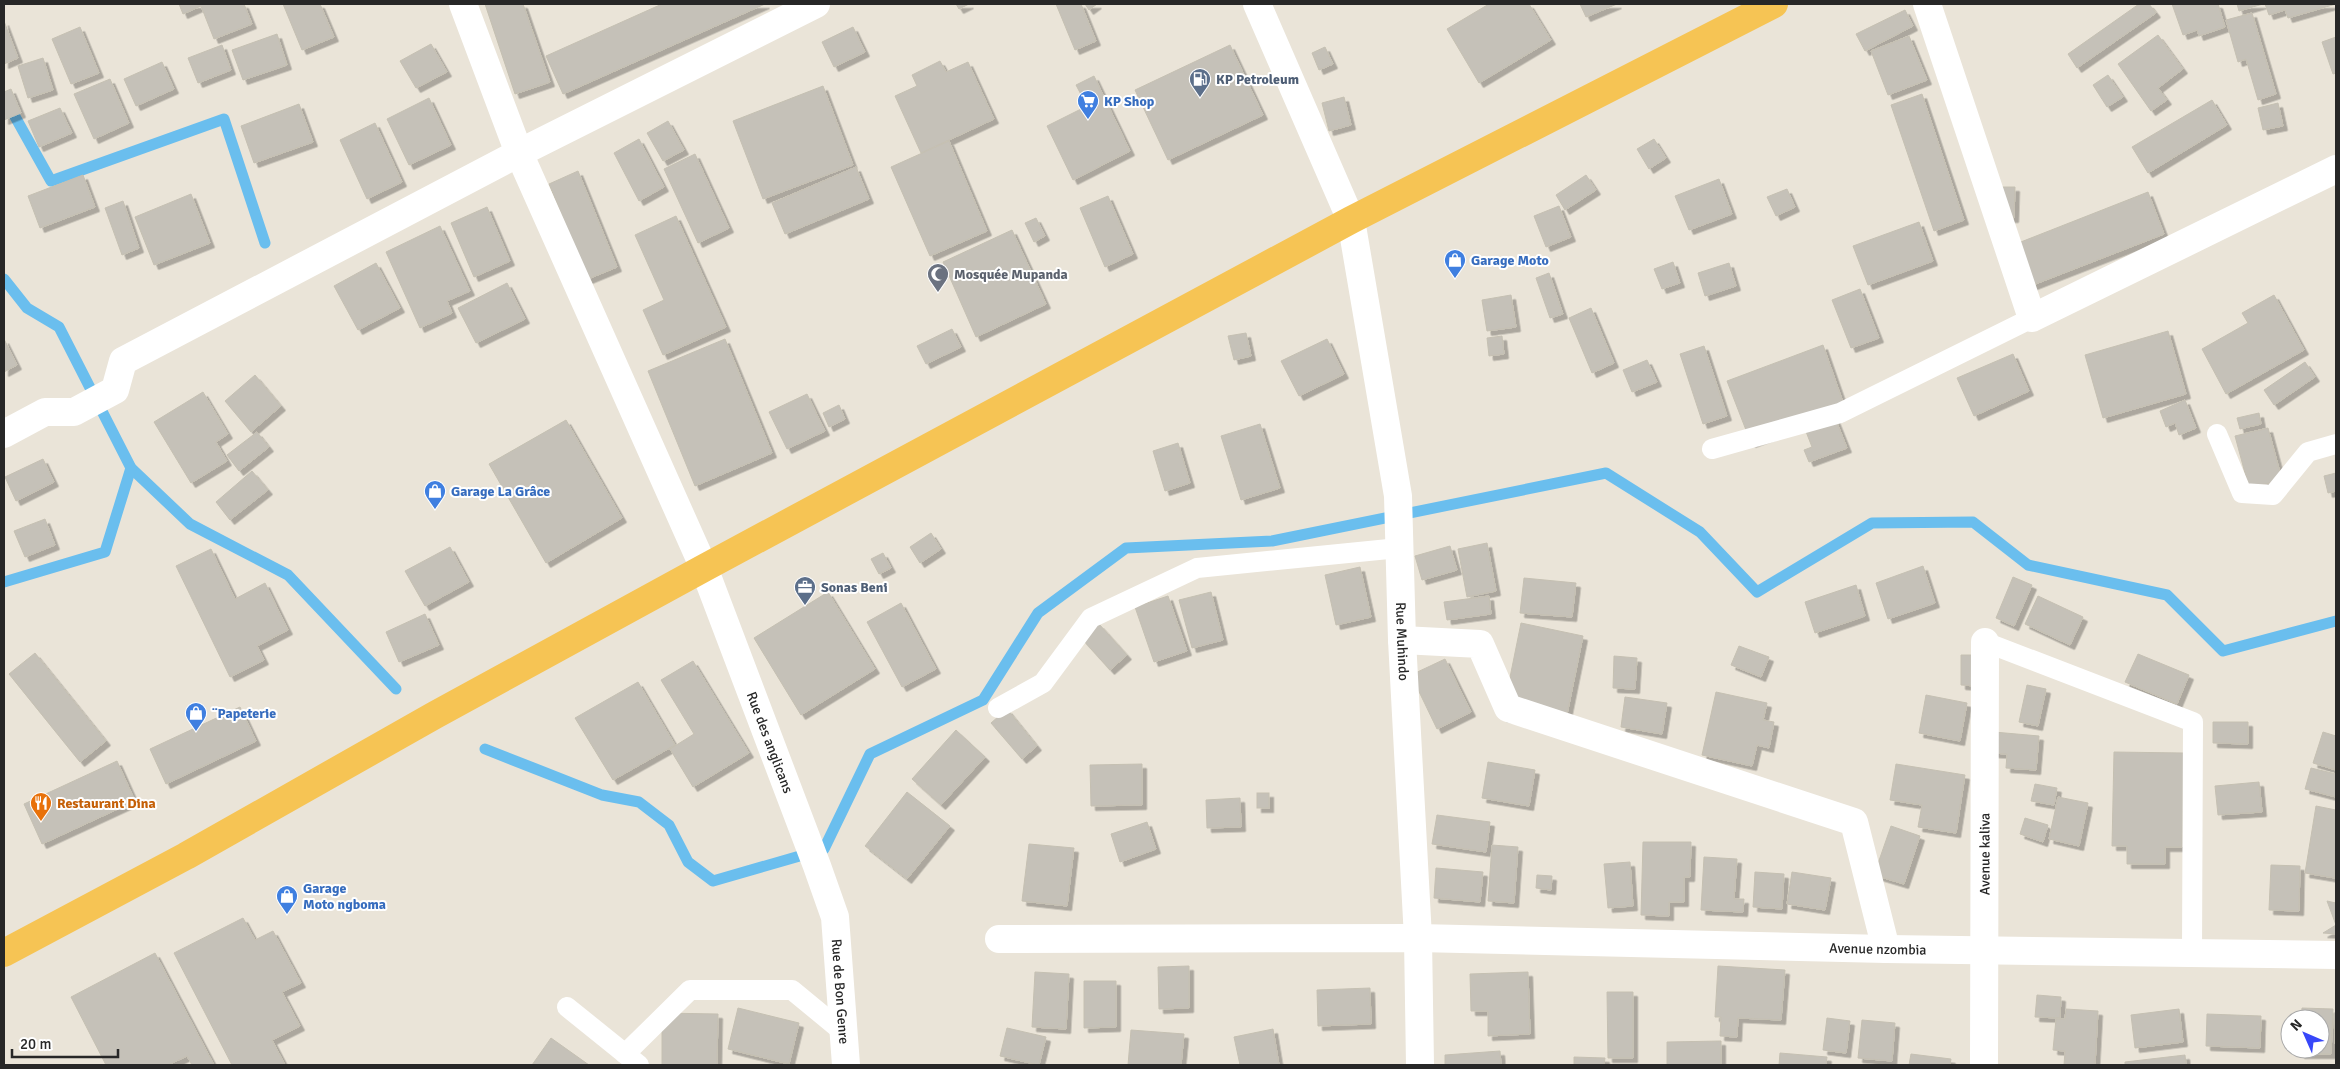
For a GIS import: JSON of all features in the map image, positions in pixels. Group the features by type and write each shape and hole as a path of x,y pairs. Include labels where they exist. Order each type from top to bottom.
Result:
{"highway":[{"path":"4,953 186,856 435,715 704,568 1351,220 1774,4"}],"street":[{"name":"Rue des anglicans","path":"463,4 519,153 704,568 835,917"},
{"path":"4,434 45,412 74,412 115,390 124,361 519,153 816,4"},
{"name":"Rue Muhindo","path":"1257,4 1351,220 1398,496 1402,640 1418,938 1420,1065"},
{"path":"1927,4 2032,318 2336,170"},
{"path":"1402,640 1480,644 1508,708 1854,822 1886,949"},
{"name":"Avenue kaliva","path":"1984,1065 1986,642"},
{"name":"Rue de Bon Genre","path":"835,917 846,1065"},
{"name":"Avenue nzombia","path":"999,939 1418,938 1984,951 2336,955"}],"lane":[{"path":"1712,449 1840,413 2032,318"},
{"path":"2217,434 2242,493 2273,496 2308,452 2336,444"},
{"path":"998,708 1043,684 1091,618 1197,568 1399,539"},
{"path":"1986,642 2193,722 2192,953"},
{"path":"567,1007 632,1060 690,990 792,990 843,1032"}],"building":[{"path":"179,4 244,4 252,24 214,39 201,6 183,14"},
{"path":"283,4 320,4 334,37 302,50"},
{"path":"485,4 523,4 550,82 515,94"},
{"path":"662,4 765,4 563,94 546,56"},
{"path":"956,4 969,4 959,9"},
{"path":"1056,4 1081,4 1096,41 1075,50"},
{"path":"1085,4 1097,4 1089,10"},
{"path":"1489,4 1529,4 1551,40 1479,83 1447,29"},
{"path":"1580,4 1617,4 1586,17"},
{"path":"2139,4 2149,4 2156,13 2077,68 2068,54"},
{"path":"2172,4 2218,4 2225,27 2199,36 2197,30 2183,35"},
{"path":"2237,4 2263,4 2239,11"},
{"path":"2265,4 2336,4 2288,18 2285,10 2269,15"},
{"path":"1905,10 1913,26 1865,51 1856,34"},
{"path":"2252,13 2276,94 2258,100 2246,59 2238,62 2226,20"},
{"path":"4,21 18,58 4,64"},
{"path":"80,27 99,73 71,84 52,39"},
{"path":"853,27 865,52 834,67 822,42"},
{"path":"277,34 287,65 243,80 232,50"},
{"path":"2158,35 2183,69 2158,88 2167,100 2151,111 2118,64"},
{"path":"1909,36 1927,80 1888,95 1871,51"},
{"path":"2336,37 2336,73 2333,74 2322,42"},
{"path":"431,44 447,72 416,88 400,61"},
{"path":"222,45 231,70 198,83 188,58"},
{"path":"1230,45 1263,115 1168,160 1135,90"},
{"path":"1325,47 1333,64 1319,70 1312,53"},
{"path":"43,58 53,90 28,98 18,66"},
{"path":"940,61 946,72 968,62 994,119 921,153 895,96 917,86 912,75"},
{"path":"162,62 174,89 136,106 124,79"},
{"path":"2108,75 2123,97 2107,107 2093,85"},
{"path":"1094,76 1130,151 1073,180 1047,126 1087,106 1076,85"},
{"path":"110,79 129,123 94,139 74,94"},
{"path":"823,86 853,165 763,199 733,121"},
{"path":"11,89 21,113 4,120 4,92"},
{"path":"1922,94 1964,220 1934,231 1891,105"},
{"path":"1344,97 1351,125 1329,131 1322,103"},
{"path":"429,98 451,145 409,165 387,119"},
{"path":"2212,100 2227,125 2148,173 2132,147"},
{"path":"2278,103 2283,126 2263,130 2258,108"},
{"path":"299,104 313,142 254,163 241,126"},
{"path":"60,108 72,133 39,147 28,121"},
{"path":"668,121 684,150 663,161 647,133"},
{"path":"375,123 402,182 367,199 340,140"},
{"path":"639,139 664,187 639,201 614,153"},
{"path":"1654,139 1666,158 1649,169 1637,149"},
{"path":"949,141 987,231 930,256 891,167"},
{"path":"695,154 729,228 698,243 664,169"},
{"path":"856,167 869,199 785,234 772,203"},
{"path":"578,171 617,267 588,279 549,184"},
{"path":"83,175 95,207 40,228 28,196"},
{"path":"1586,175 1596,190 1565,210 1556,195"},
{"path":"1719,179 1732,214 1689,230 1675,196"},
{"path":"1996,187 2015,187 2014,218 1995,218"},
{"path":"1787,189 1795,207 1776,216 1767,197"},
{"path":"2148,192 2164,234 2020,290 2003,249"},
{"path":"191,194 210,243 154,265 135,217"},
{"path":"1108,196 1133,254 1105,267 1080,208"},
{"path":"123,201 139,248 122,255 105,208"},
{"path":"1559,206 1571,237 1546,247 1534,216"},
{"path":"487,207 510,261 474,277 451,223"},
{"path":"676,216 726,327 663,355 643,310 664,300 635,235"},
{"path":"1036,218 1045,236 1034,242 1025,223"},
{"path":"1919,222 1933,261 1868,285 1853,246"},
{"path":"440,226 470,291 447,301 452,313 420,328 386,252"},
{"path":"1012,230 1046,304 976,337 943,262"},
{"path":"1673,262 1680,283 1662,289 1654,269"},
{"path":"376,263 400,308 358,330 334,286"},
{"path":"1729,263 1736,286 1705,296 1698,273"},
{"path":"1549,273 1563,314 1550,318 1536,278"},
{"path":"507,283 525,319 476,343 458,308"},
{"path":"1860,289 1879,338 1851,348 1832,300"},
{"path":"1511,295 1516,327 1487,331 1482,300"},
{"path":"2274,295 2304,350 2226,394 2202,349 2248,323 2242,313"},
{"path":"1591,308 1614,363 1592,373 1569,318"},
{"path":"952,329 961,347 926,364 917,346"},
{"path":"2168,331 2186,394 2103,418 2085,355"},
{"path":"1246,333 1251,356 1234,360 1228,336"},
{"path":"1502,336 1504,354 1489,356 1487,338"},
{"path":"4,339 17,365 4,372"},
{"path":"725,339 772,453 695,486 648,371"},
{"path":"1327,339 1344,374 1299,396 1281,361"},
{"path":"1823,345 1845,408 1751,443 1727,381"},
{"path":"1704,346 1727,416 1703,424 1680,354"},
{"path":"2013,354 2029,391 1974,416 1957,378"},
{"path":"1647,360 1657,382 1632,392 1623,370"},
{"path":"2305,362 2315,377 2274,405 2264,390"},
{"path":"255,375 281,406 251,432 225,401"},
{"path":"203,392 228,434 216,442 227,461 191,483 154,422"},
{"path":"807,394 825,431 787,449 769,412"},
{"path":"2185,400 2196,428 2179,435 2175,423 2166,427 2160,411"},
{"path":"839,405 845,419 829,427 823,413"},
{"path":"2259,413 2261,424 2240,429 2237,418"},
{"path":"1835,418 1847,448 1809,462 1804,450 1812,447 1805,429"},
{"path":"566,420 622,518 546,563 489,464"},
{"path":"1260,424 1280,488 1241,500 1221,436"},
{"path":"2268,428 2282,480 2249,488 2235,436"},
{"path":"257,432 269,447 239,471 227,455"},
{"path":"1178,443 1190,483 1165,491 1153,451"},
{"path":"43,459 54,482 16,501 5,477"},
{"path":"252,471 268,490 230,520 216,502"},
{"path":"2336,473 2336,491 2328,493 2324,476"},
{"path":"45,519 55,545 25,557 14,531"},
{"path":"931,533 941,549 920,563 910,547"},
{"path":"1487,543 1496,591 1467,597 1458,549"},
{"path":"1450,546 1457,570 1422,580 1415,556"},
{"path":"450,547 469,582 425,606 405,571"},
{"path":"211,549 235,599 265,583 288,630 257,646 264,660 230,677 176,566"},
{"path":"883,553 891,568 879,574 871,559"},
{"path":"1923,566 1935,603 1888,619 1876,583"},
{"path":"1360,567 1371,617 1336,625 1325,575"},
{"path":"2013,577 2032,585 2014,626 1996,618"},
{"path":"1524,578 1576,583 1572,617 1520,613"},
{"path":"1856,585 1865,616 1815,633 1805,602"},
{"path":"828,592 875,669 801,715 754,638"},
{"path":"1211,592 1223,640 1192,648 1179,600"},
{"path":"1168,596 1187,651 1154,662 1135,607"},
{"path":"1489,596 1491,614 1447,620 1444,602"},
{"path":"2038,596 2083,617 2070,645 2025,624"},
{"path":"901,603 936,669 902,687 867,622"},
{"path":"425,614 439,645 399,662 386,632"},
{"path":"1521,623 1583,636 1564,729 1502,717"},
{"path":"1099,624 1127,655 1110,670 1082,639"},
{"path":"1739,646 1769,657 1761,677 1731,665"},
{"path":"35,653 106,741 80,762 9,674"},
{"path":"2138,654 2189,675 2177,704 2125,682"},
{"path":"1961,655 1978,655 1977,686 1961,685"},
{"path":"1614,656 1637,658 1635,689 1613,688"},
{"path":"1445,659 1471,712 1437,729 1411,675"},
{"path":"693,661 749,753 693,787 670,749 694,734 661,680"},
{"path":"638,682 675,745 613,780 575,718"},
{"path":"2027,685 2046,689 2038,726 2019,722"},
{"path":"1716,692 1767,703 1763,720 1774,722 1769,748 1757,745 1752,766 1702,755"},
{"path":"1926,695 1967,703 1960,741 1919,733"},
{"path":"1625,697 1667,703 1662,734 1621,727"},
{"path":"240,707 256,741 166,784 150,749"},
{"path":"1007,709 1037,746 1022,759 991,723"},
{"path":"2213,722 2248,722 2248,744 2213,743"},
{"path":"956,730 985,757 941,805 912,779"},
{"path":"1994,732 2039,736 2036,770 2006,768 2007,754 1992,753"},
{"path":"2323,732 2336,736 2336,770 2313,763"},
{"path":"2114,752 2184,753 2182,847 2165,847 2165,864 2127,864 2127,846 2112,846"},
{"path":"117,761 135,801 42,844 24,804"},
{"path":"1488,762 1535,770 1529,806 1482,798"},
{"path":"1142,764 1142,805 1091,806 1090,765"},
{"path":"1896,764 1965,775 1956,833 1918,827 1922,805 1890,800"},
{"path":"2311,768 2336,774 2336,797 2305,789"},
{"path":"2259,782 2262,812 2218,815 2215,786"},
{"path":"2035,784 2057,788 2054,805 2031,801"},
{"path":"907,792 950,826 907,879 865,846"},
{"path":"1257,793 1269,793 1269,808 1257,808"},
{"path":"2058,797 2088,803 2079,846 2049,839"},
{"path":"1240,798 1241,827 1207,828 1206,800"},
{"path":"2316,806 2336,810 2335,878 2305,873"},
{"path":"1437,815 1490,822 1486,852 1432,844"},
{"path":"2025,818 2048,825 2043,842 2020,834"},
{"path":"1147,822 1156,849 1120,862 1111,834"},
{"path":"1891,826 1920,836 1904,884 1874,875"},
{"path":"1643,842 1691,842 1690,877 1684,877 1684,902 1669,902 1669,916 1641,915"},
{"path":"1029,844 1074,848 1067,906 1022,901"},
{"path":"1492,845 1518,847 1514,903 1488,901"},
{"path":"1704,857 1737,859 1734,899 1744,899 1743,912 1701,910"},
{"path":"1630,862 1633,906 1608,908 1604,864"},
{"path":"2271,865 2300,866 2299,911 2269,910"},
{"path":"1436,868 1483,872 1480,902 1434,898"},
{"path":"1755,872 1784,874 1782,909 1753,907"},
{"path":"1792,872 1831,878 1825,910 1787,904"},
{"path":"1537,875 1552,876 1551,890 1536,888"},
{"path":"2327,901 2336,903 2336,925"},
{"path":"243,918 255,940 273,931 301,983 282,992 300,1026 272,1040 285,1065 232,1065 174,953"},
{"path":"2336,925 2336,934 2323,933"},
{"path":"155,953 214,1065 192,1065 187,1056 168,1065 106,1065 71,997"},
{"path":"1189,966 1189,1008 1159,1009 1158,967"},
{"path":"1718,966 1785,970 1781,1020 1738,1018 1737,1037 1720,1036 1721,1017 1715,1017"},
{"path":"1035,972 1069,974 1066,1029 1032,1027"},
{"path":"1528,972 1530,1034 1488,1036 1488,1011 1471,1011 1470,974"},
{"path":"1084,981 1116,981 1116,1027 1084,1028"},
{"path":"1370,988 1371,1024 1318,1026 1317,990"},
{"path":"1607,992 1633,992 1633,1058 1608,1058"},
{"path":"2037,995 2061,997 2060,1018 2035,1017"},
{"path":"738,1008 799,1023 789,1064 728,1049"},
{"path":"2302,1008 2333,1009 2331,1054 2330,1009"},
{"path":"2066,1009 2098,1011 2095,1065 2064,1065 2065,1051 2053,1050 2056,1019 2065,1019"},
{"path":"2179,1009 2183,1042 2135,1048 2131,1015"},
{"path":"662,1013 718,1014 717,1065 662,1065"},
{"path":"2336,1013 2336,1044 2335,1044 2334,1014"},
{"path":"2207,1014 2261,1016 2260,1048 2206,1046"},
{"path":"1827,1018 1850,1021 1846,1053 1823,1050"},
{"path":"1862,1020 1895,1023 1892,1061 1858,1058"},
{"path":"1007,1028 1046,1037 1039,1065 1000,1056"},
{"path":"1273,1029 1279,1065 1240,1065 1234,1037"},
{"path":"1131,1030 1184,1034 1181,1065 1128,1065"},
{"path":"551,1038 589,1065 532,1065"},
{"path":"1721,1041 1721,1065 1667,1065 1667,1042"},
{"path":"1500,1051 1501,1065 1445,1065 1445,1055"},
{"path":"1780,1053 1827,1057 1826,1065 1779,1065"},
{"path":"1911,1054 1951,1059 1950,1065 1909,1065"},
{"path":"2185,1055 2186,1065 2125,1065 2125,1062"},
{"path":"1574,1057 1605,1058 1604,1065 1574,1065"}],"waterway":[{"path":"4,97 51,181 224,119 265,243"},
{"path":"4,279 27,308 59,327 131,468 190,524 288,575 396,689"},
{"path":"4,582 105,552 131,468"},
{"path":"485,749 602,795 639,802 669,825 688,862 713,881 824,849 870,754 983,700 1038,613 1126,548 1272,541 1606,473 1700,532 1757,592 1872,523 1973,522 2028,565 2167,595 2223,651 2336,621"}],"place":[{"name":"KP Petroleum","path":"1200,98"},
{"name":"KP Shop","path":"1088,120"},
{"name":"Garage Moto","path":"1455,279"},
{"name":"Mosquée Mupanda","path":"938,293"},
{"name":"Garage La Grâce","path":"435,510"},
{"name":"Sonas Beni","path":"805,606"},
{"name":"¨Papeterie","path":"196,732"},
{"name":"Restaurant Dina","path":"41,822"},
{"name":"Garage Moto ngboma","path":"287,915"}]}
